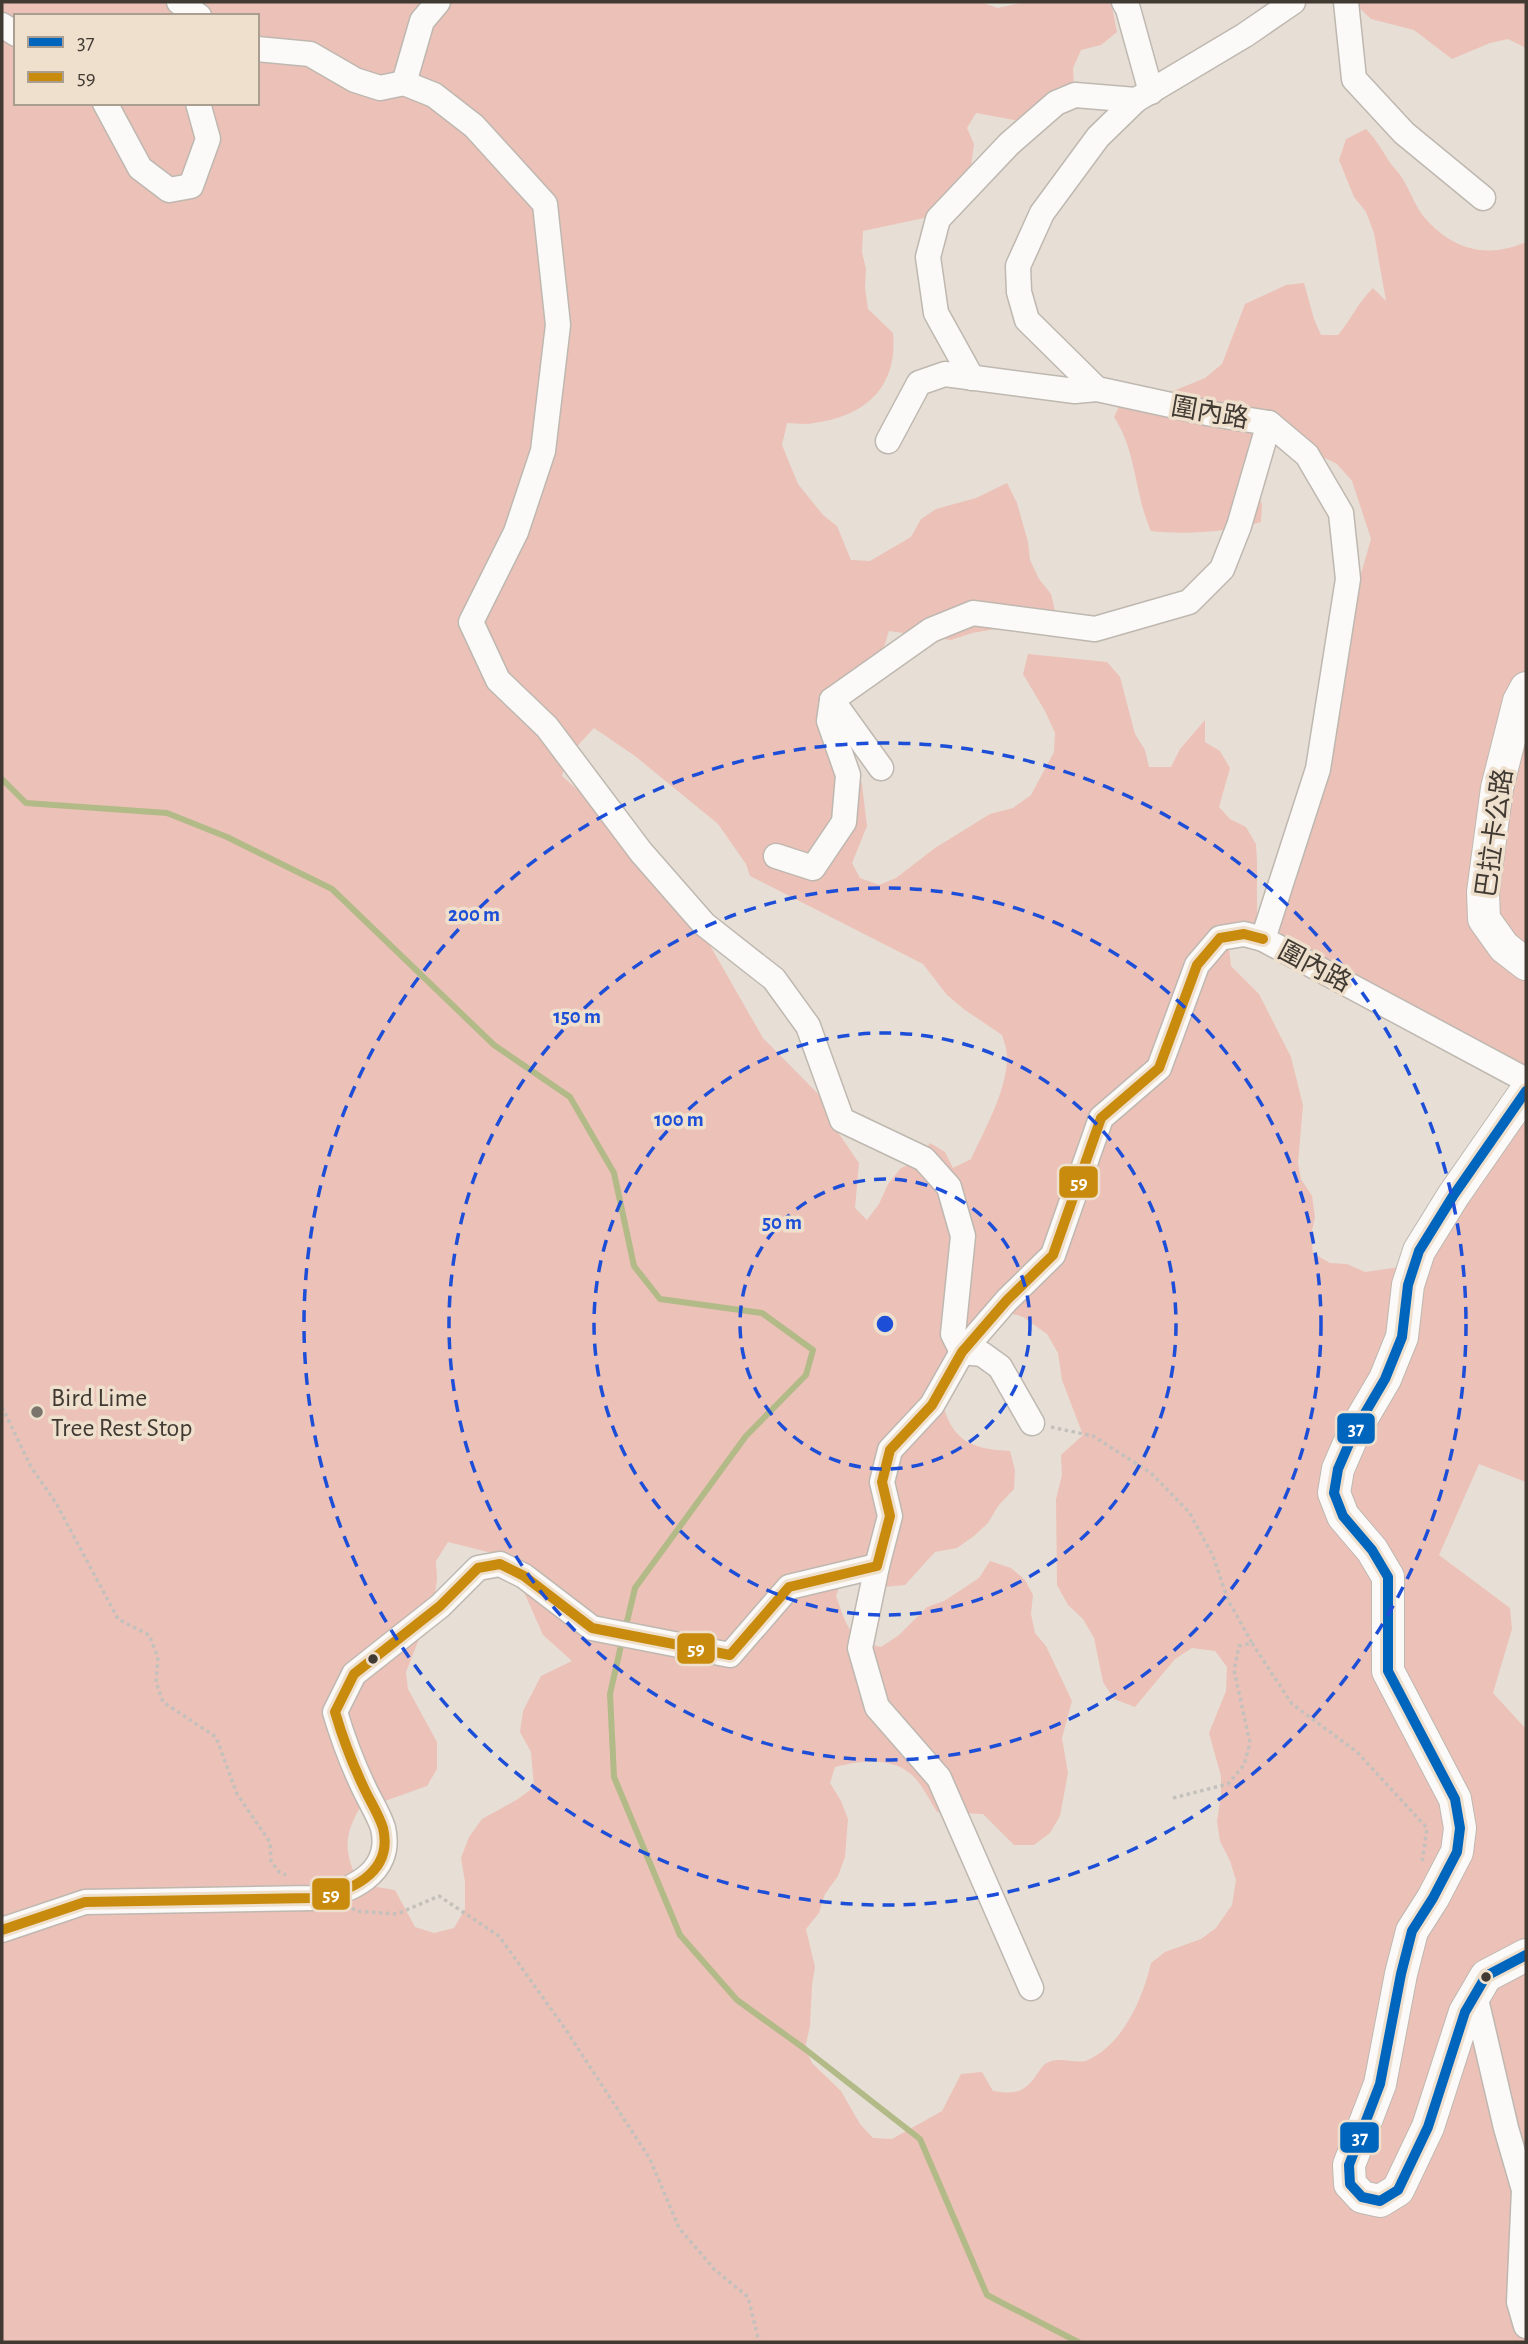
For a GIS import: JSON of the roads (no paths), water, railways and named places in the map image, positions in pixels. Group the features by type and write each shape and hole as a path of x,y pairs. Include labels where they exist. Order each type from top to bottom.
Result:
{"main road":[{"name":"巴拉卡公路","path":"1526,688 1519,701 1497,788 1483,892 1484,919 1504,947 1526,964"},
{"path":"1526,1091 1453,1196 1419,1251 1408,1286 1402,1337 1385,1379 1355,1430 1338,1469 1335,1493 1343,1516 1372,1550 1388,1577 1388,1671 1455,1799 1460,1828 1457,1852 1412,1931 1380,2084 1349,2165 1350,2184 1362,2197 1380,2201 1398,2190 1428,2127 1465,2012 1486,1976 1526,1955"}],"street":[{"path":"178,2 197,14"},
{"path":"404,83 422,21 438,2"},
{"path":"1124,2 1128,9 1143,96"},
{"path":"1097,389 1027,320 1018,292 1018,266 1042,214 1098,137 1143,96 1245,35 1293,2"},
{"path":"1346,2 1354,79 1404,133 1483,198"},
{"path":"259,49 310,54 355,80 380,88 404,83 434,95 474,126 545,204 558,325 543,451 516,532 471,622 498,680 547,727 641,852 705,924 774,979 808,1026 842,1120 924,1160 949,1187 963,1236 953,1334 961,1352"},
{"path":"972,378 936,313 929,257 938,219 1009,144 1056,103 1075,95 1143,96"},
{"path":"106,105 140,168 170,190 191,186 208,139 199,105"},
{"name":"圍內路","path":"888,441 919,383 945,374 1075,391 1097,389 1212,414 1269,423 1307,455 1341,513 1348,579 1318,769 1263,939 1526,1080"},
{"path":"776,856 813,868 844,822 848,775 829,721 832,700 931,630 973,613 1095,629 1189,601 1223,569 1239,526 1269,423"},
{"path":"832,700 881,768"},
{"path":"1031,1988 939,1779 877,1707 860,1648 890,1516 882,1482 890,1450 932,1405 961,1352 1007,1300 1053,1255 1101,1118 1159,1068 1197,965 1220,938 1244,934 1263,939"},
{"path":"961,1352 982,1354 1000,1367 1032,1423"},
{"path":"2,1930 85,1902 312,1898 332,1895 372,1875 383,1850 383,1828 345,1746 335,1712 354,1674 440,1605 478,1568 500,1564 524,1576 592,1628 730,1655 789,1587 877,1566"},
{"path":"1475,1995 1506,2128 1524,2190 1519,2302 1526,2326"}],"waterway":[{"path":"2,779 26,803 167,813 227,837 332,889 494,1045 570,1097 614,1173 634,1266 660,1299 762,1313 813,1350 806,1375 746,1436 635,1588 625,1630"},
{"path":"622,1641 610,1694 614,1777 680,1935 737,2000 805,2049 920,2139 987,2295 1078,2342"}],"place":[{"name":"Bird Lime Tree Rest Stop","path":"37,1412"}]}
